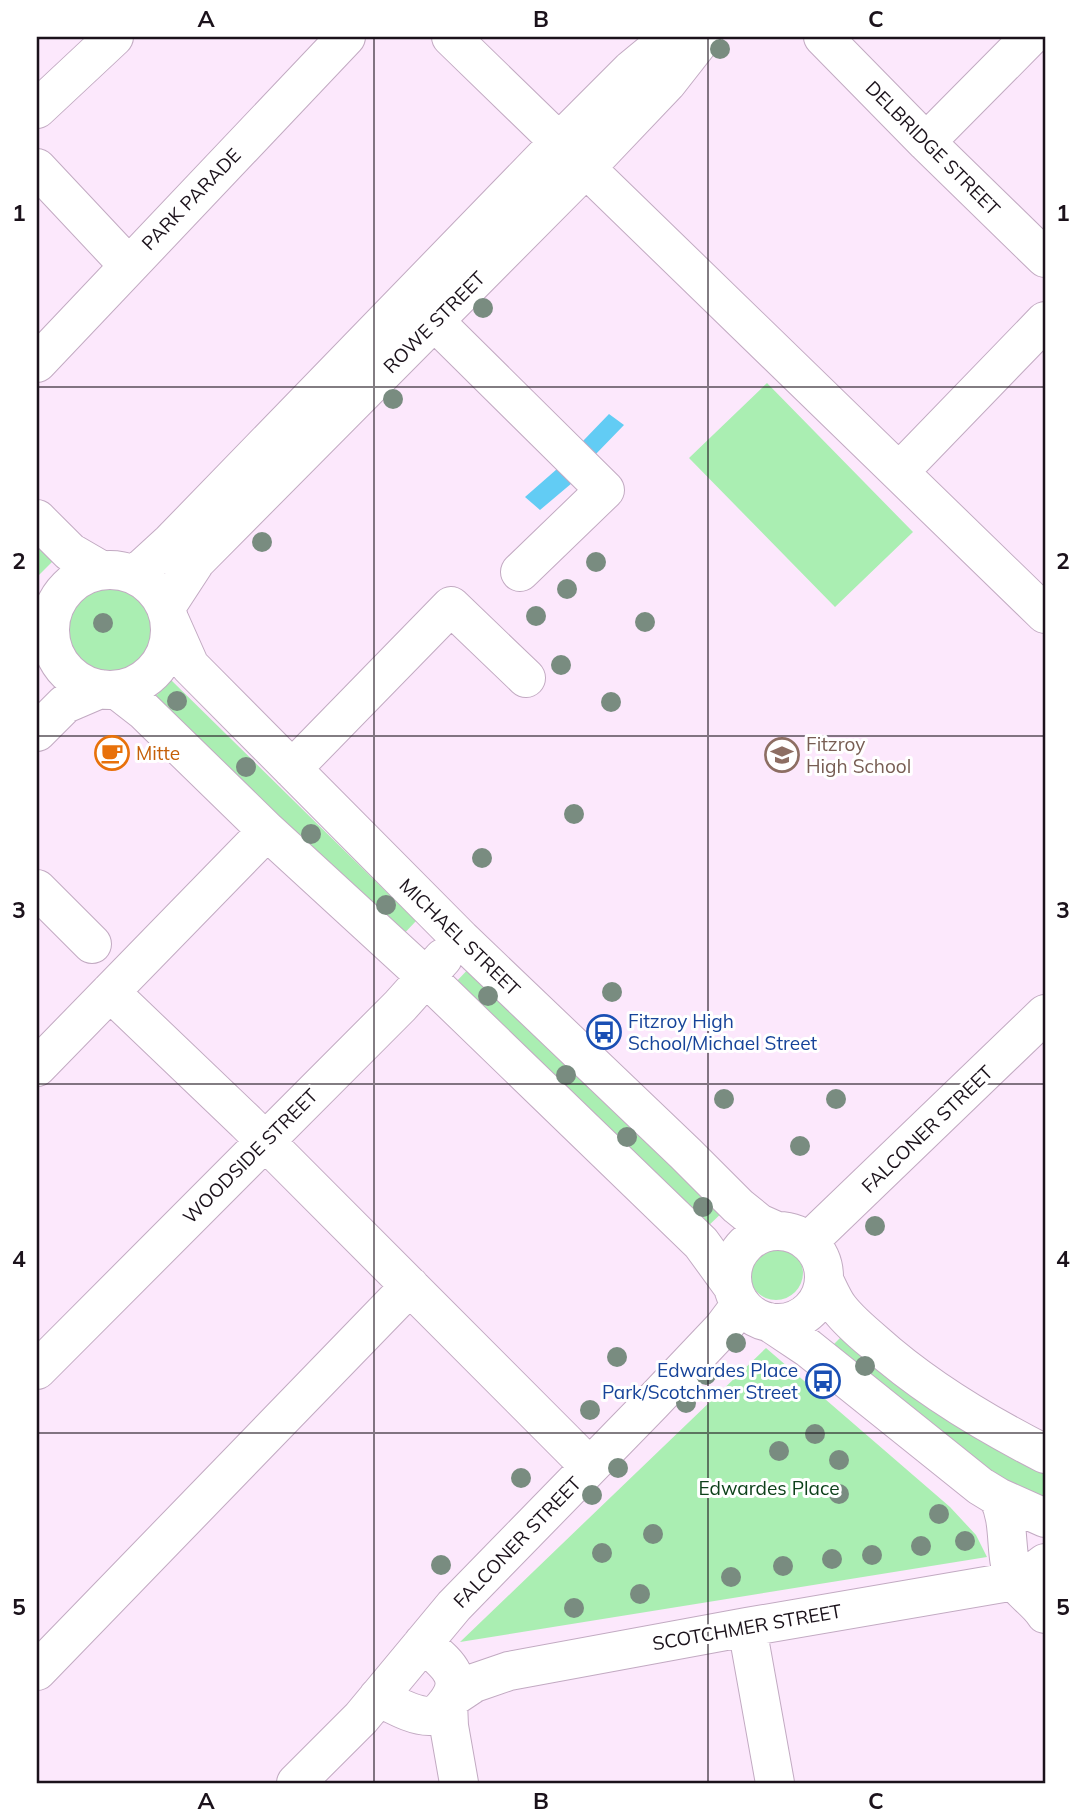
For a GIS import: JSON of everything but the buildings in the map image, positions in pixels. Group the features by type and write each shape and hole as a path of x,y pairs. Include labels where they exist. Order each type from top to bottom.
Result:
{"street":[{"path":"37,109 114,37"},
{"name":"PARK PARADE","path":"37,363 346,37"},
{"path":"451,37 1045,614"},
{"name":"ROWE STREET","path":"168,614 196,561 422,309 560,141 631,70 671,37"},
{"name":"ROWE STREET","path":"118,572 171,542 422,309 586,168 667,83 703,37"},
{"name":"DELBRIDGE STREET","path":"822,37 1045,258"},
{"path":"926,142 1030,37"},
{"path":"37,168 128,265"},
{"path":"422,309 605,490 520,572"},
{"path":"899,472 1045,321"},
{"path":"37,519 70,552 148,583 168,614 170,640 163,658 152,674 135,684 65,704 37,732"},
{"path":"118,572 85,575 70,584 59,597 44,603 49,632 45,666 84,685 108,690 144,712 267,831 426,977 701,1243 748,1304 808,1348 946,1460 998,1497 1045,1518"},
{"path":"292,769 451,606 526,678"},
{"name":"MICHAEL STREET","path":"168,614 190,666 461,939 738,1206 759,1223 792,1237"},
{"path":"37,1067 267,831"},
{"path":"37,889 92,944"},
{"name":"WOODSIDE STREET","path":"37,1370 400,1006 461,939"},
{"path":"110,992 264,1141 589,1466"},
{"name":"FALCONER STREET","path":"792,1237 1045,1014"},
{"path":"824,1280 819,1297 809,1310 794,1320 748,1304 733,1269 739,1253 751,1240 768,1232 792,1237 820,1259 831,1297 845,1315 895,1361 935,1391 1045,1454"},
{"path":"37,1671 410,1286"},
{"name":"FALCONER STREET","path":"296,1783 378,1697 454,1606 748,1304"},
{"path":"998,1497 1007,1521 1013,1577 1045,1614"},
{"name":"SCOTCHMER STREET","path":"378,1697 403,1709 428,1716 440,1712 449,1700 474,1683 502,1672 1013,1577"},
{"path":"747,1627 775,1783"},
{"path":"422,1643 448,1666 453,1674 455,1687 449,1700 449,1726 459,1783"}],"green space":[{"path":"767,383 913,532 835,607 689,458"},
{"path":"37,538 57,557 37,577"},
{"path":"110,586 134,593 146,605 153,629 146,653 134,665 110,672 86,665 74,653 67,629 74,605 86,593"},
{"path":"171,680 416,921 399,939 154,698"},
{"path":"473,964 728,1207 705,1229 455,983"},
{"path":"776,1246 795,1254 803,1273 795,1292 776,1300 757,1292 749,1273 757,1254"},
{"path":"848,1330 1035,1464 1045,1475 1045,1506 1020,1495 828,1350"},
{"name":"Edwardes Place","path":"766,1348 950,1507 976,1535 987,1557 460,1642"}],"water":[{"path":"609,414 624,425 594,456 583,441"},
{"path":"557,469 572,483 540,510 525,497"}],"place":[{"name":"Mitte","path":"112,753"},
{"name":"Fitzroy High School","path":"782,755"},
{"name":"Fitzroy High School/Michael Street","path":"604,1032"},
{"name":"Edwardes Place Park/Scotchmer Street","path":"823,1381"}]}
